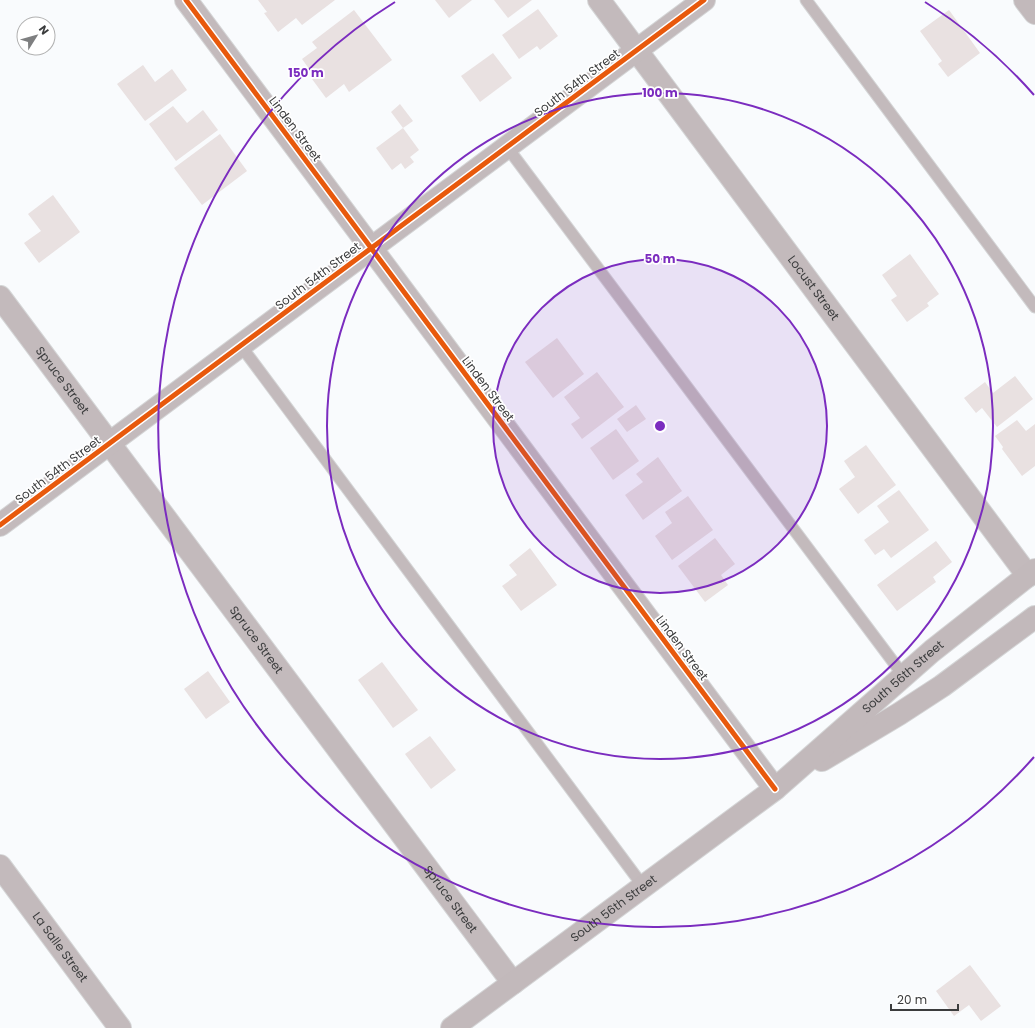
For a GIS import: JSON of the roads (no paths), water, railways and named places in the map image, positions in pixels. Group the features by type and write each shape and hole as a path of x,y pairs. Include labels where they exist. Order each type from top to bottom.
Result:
{"main road":[{"path":"1025,0 1035,13"},
{"name":"South 56th Street","path":"452,1028 774,789 903,675 1032,573"},
{"name":"South 56th Street","path":"774,789 899,714 942,686 1035,617"}],"street":[{"name":"Linden Street","path":"186,0 774,789"},
{"name":"Locust Street","path":"599,0 1032,573"},
{"name":"South 54th Street","path":"0,525 704,0"},
{"name":"Spruce Street","path":"0,297 513,983"},
{"name":"La Salle Street","path":"0,866 120,1028"}],"lane":[{"path":"806,0 1035,307"},
{"path":"507,147 903,675"},
{"path":"241,346 643,886"}]}
